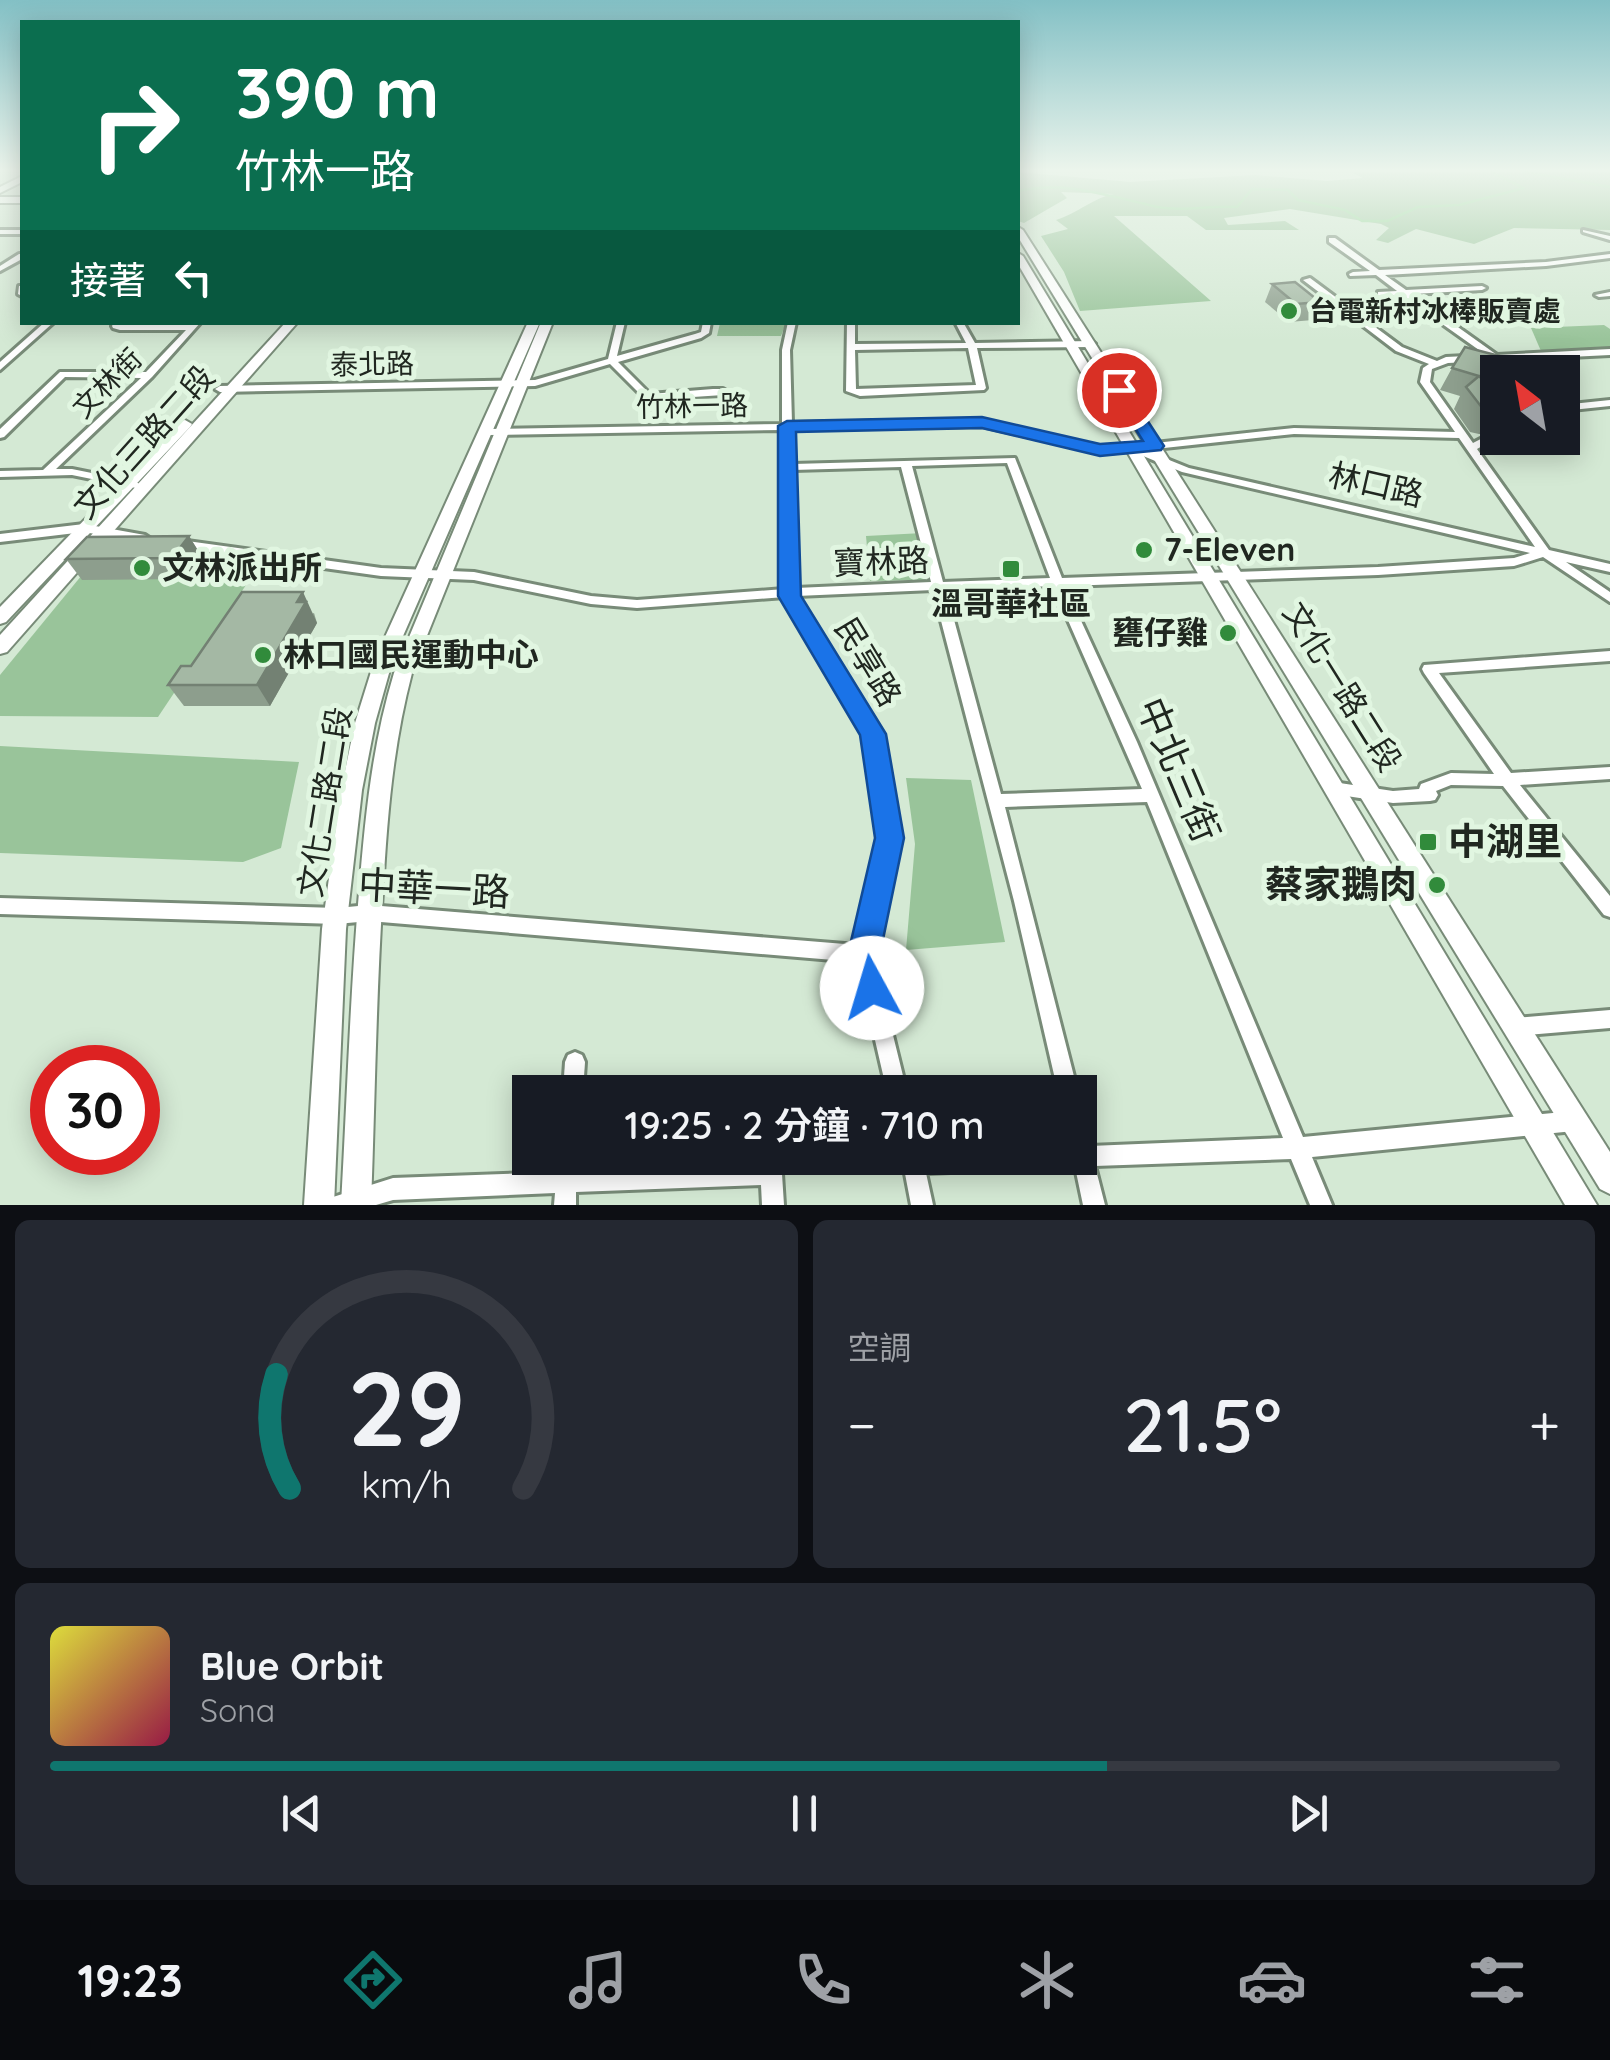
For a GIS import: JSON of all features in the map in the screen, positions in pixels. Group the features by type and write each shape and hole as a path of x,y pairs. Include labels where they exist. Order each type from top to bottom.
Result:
{"street":[{"path":"1585,231 1610,238"},
{"name":"文化一路二段","path":"1020,233 1090,344 1150,451 1206,577 1582,1205"},
{"path":"1332,240 1493,355"},
{"path":"1352,274 1610,256"},
{"name":"文化一路二段","path":"1020,264 1072,345 1235,576 1610,1179"},
{"path":"1307,280 1399,349 1434,363 1480,358"},
{"path":"1381,294 1482,288"},
{"path":"1599,295 1610,294"},
{"path":"1356,316 1516,310"},
{"path":"0,368 47,325"},
{"path":"117,325 194,325"},
{"name":"文林街","path":"46,473 150,374 194,325"},
{"name":"文化三路二段","path":"0,618 84,528 137,484 279,325"},
{"name":"文化三路二段","path":"226,388 290,325"},
{"name":"文化二路二段","path":"516,384 533,325"},
{"name":"文化二路二段","path":"320,1205 338,916 356,754 368,705 384,658 432,576 546,325"},
{"path":"620,325 612,361 648,397 682,397 701,390 723,392"},
{"name":"泰北路","path":"226,388 516,384 698,336 704,333 706,325"},
{"path":"790,596 786,350 791,325"},
{"path":"851,325 852,391 980,388 972,346 961,325"},
{"path":"850,346 1090,344"},
{"path":"1523,355 1610,352"},
{"path":"1434,363 1428,368 1425,382 1545,553 1610,598"},
{"path":"0,435 63,374 150,374"},
{"path":"1580,406 1610,403"},
{"name":"竹林一路","path":"497,432 982,423 1100,450 1150,451 1294,432 1462,434"},
{"path":"1472,448 1480,443"},
{"name":"林口路","path":"1150,451 1186,470 1610,568"},
{"name":"中北三街","path":"788,468 1011,460 1058,583 1152,795 1321,1205"},
{"path":"906,464 1064,1075"},
{"path":"0,474 72,472 137,484"},
{"name":"文化三路二段","path":"0,647 104,532 137,484"},
{"path":"0,538 84,528 156,540"},
{"name":"寶林路","path":"173,543 432,576 474,576 590,600 637,604 790,596 828,590 1514,562 1545,553"},
{"name":"文化二路二段","path":"351,1203 380,772 389,718 432,576"},
{"name":"民享路","path":"790,596 873,734 889,838 864,954 893,1075"},
{"path":"1610,656 1429,669 1506,780 1610,909"},
{"path":"1332,788 1370,794 1430,795 1426,788 1451,779 1506,780 1610,773"},
{"path":"996,802 1152,795"},
{"name":"中華一路","path":"0,906 338,916 369,913 864,954"},
{"path":"1515,1027 1610,1019"},
{"path":"574,1075 575,1062"},
{"path":"1097,1151 1298,1148 1574,1121"},
{"path":"351,1203 393,1189 771,1174 774,1205"},
{"path":"565,1205 567,1175"},
{"path":"916,1175 922,1205"},
{"path":"1087,1175 1094,1205"}],"green space":[{"path":"1128,228 1211,301 1080,311 1064,272 1041,236 1068,229"},
{"path":"1204,228 1299,230 1206,230"},
{"path":"1389,228 1513,228 1474,244 1416,229 1388,243 1376,240"},
{"path":"1525,228 1610,228 1610,230"},
{"path":"719,325 785,325 781,336 717,336"},
{"path":"1604,325 1610,329 1610,347 1541,351 1531,328"},
{"path":"923,533 933,575 925,580 870,581 866,536"},
{"path":"109,542 260,564 158,717 0,716 0,675"},
{"path":"0,746 299,762 281,848 243,862 0,853"},
{"path":"906,778 971,780 1005,942 906,950 915,844"}],"building":[{"path":"1295,282 1320,302 1296,304 1272,284"},
{"path":"1465,347 1496,355 1480,355 1480,376 1452,368"},
{"path":"1480,377 1480,405 1466,387"},
{"path":"189,536 172,558 66,559 87,537"},
{"path":"242,592 303,592 297,602 306,602 257,685 168,685 181,666 191,666"}],"place":[{"name":"台電新村冰棒販賣處","path":"1289,311"},
{"name":"7-Eleven","path":"1144,550"},
{"name":"文林派出所","path":"142,568"},
{"name":"溫哥華社區","path":"1011,569"},
{"name":"甕仔雞","path":"1228,633"},
{"name":"林口國民運動中心","path":"263,655"},
{"name":"中湖里","path":"1428,842"},
{"name":"蔡家鵝肉","path":"1437,885"}],"route":[{"path":"872,988 864,954 889,838 873,734 790,596 787,426 982,423 1100,450 1155,446 1119,390"}]}
